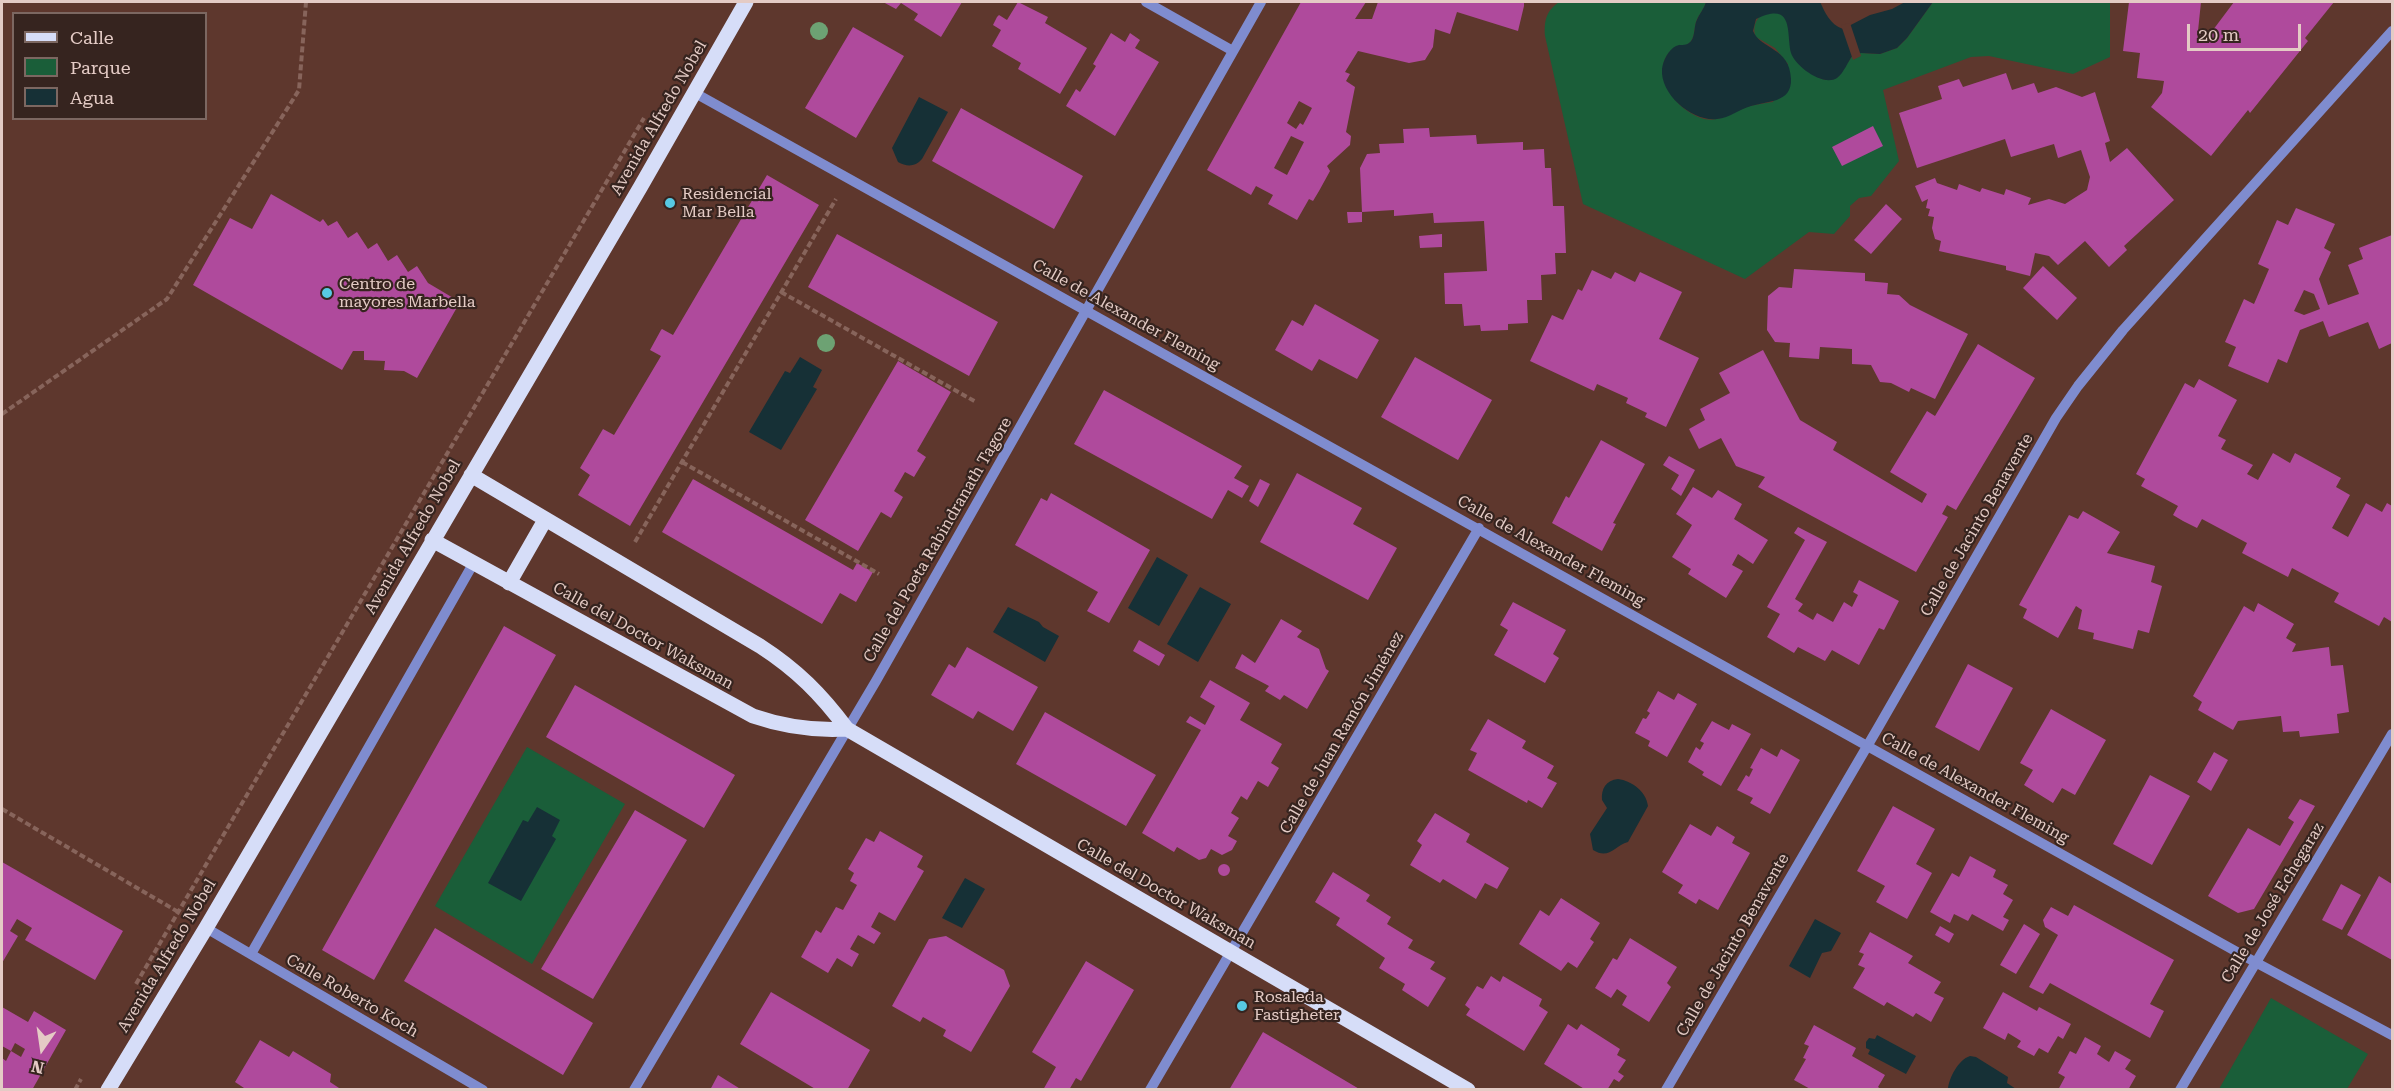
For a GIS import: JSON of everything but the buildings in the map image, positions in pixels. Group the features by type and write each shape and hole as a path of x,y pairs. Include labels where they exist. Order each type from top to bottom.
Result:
{"main road":[{"name":"Avenida Alfredo Nobel","path":"108,1089 207,928 746,2"},
{"name":"Calle del Doctor Waksman","path":"471,475 785,662 821,695 847,729 1468,1089"},
{"path":"509,583 545,520"},
{"name":"Calle del Doctor Waksman","path":"432,540 753,716 779,725 800,728 847,729"}],"street":[{"path":"1146,2 1233,51"},
{"name":"Calle del Poeta Rabindranath Tagore","path":"634,1089 847,729 1261,2"},
{"name":"Calle de Jacinto Benavente","path":"1666,1089 2056,418 2078,386 2123,330 2392,31"},
{"name":"Calle de Alexander Fleming","path":"695,93 2254,962 2392,1035"},
{"name":"Calle de Juan Ramón Jiménez","path":"1150,1089 1479,528"},
{"path":"251,954 473,564"},
{"name":"Calle de José Echegaraz","path":"2180,1089 2392,734"},
{"name":"Calle Roberto Koch","path":"207,928 483,1089"}],"path":[{"path":"2,414 167,299 299,90 306,2"},
{"path":"132,991 644,118"},
{"path":"633,545 836,199"},
{"path":"781,292 976,402"},
{"path":"682,462 879,574"},
{"path":"2,809 207,928"},
{"path":"75,1089 86,1070"}],"green space":[{"path":"1559,2 1706,2 1697,19 1692,40 1671,51 1664,61 1663,69 1668,88 1676,100 1696,116 1712,120 1750,106 1773,102 1788,64 1775,48 1756,37 1755,24 1758,18 1768,11 1780,12 1785,16 1790,25 1792,48 1815,75 1825,80 1838,77 1853,55 1880,54 1897,48 1933,2 2110,2 2110,57 2073,74 1989,56 1971,57 1883,90 1899,161 1871,196 1859,198 1850,206 1850,216 1834,234 1809,232 1745,279 1583,204 1545,36 1547,17 1551,9"},
{"path":"527,747 625,804 532,964 435,906"},
{"path":"2271,998 2368,1054 2347,1089 2219,1089"}],"water":[{"path":"1706,2 1820,2 1831,21 1843,29 1870,15 1892,9 1905,2 1933,2 1897,48 1880,54 1853,55 1839,76 1831,80 1824,80 1810,74 1798,64 1791,53 1788,29 1783,16 1768,14 1756,19 1753,31 1757,37 1786,61 1791,79 1790,87 1783,97 1777,100 1747,107 1726,117 1708,119 1689,111 1672,97 1666,88 1662,69 1666,56 1671,50 1691,41 1696,22"},
{"path":"919,97 948,112 922,159 914,165 905,165 898,162 892,148"},
{"path":"800,357 822,370 813,387 817,389 781,450 749,432 785,371 790,373"},
{"path":"1157,557 1188,575 1159,626 1128,608"},
{"path":"1200,587 1231,604 1198,662 1167,644"},
{"path":"1008,607 1039,622 1043,627 1059,636 1045,662 993,632"},
{"path":"1618,779 1638,788 1648,806 1628,842 1603,854 1593,850 1590,834 1607,808 1602,800 1603,789 1610,781"},
{"path":"537,807 560,820 552,836 556,839 521,901 488,883 523,820 528,822"},
{"path":"965,878 985,889 962,928 942,918"},
{"path":"1815,919 1841,933 1831,951 1822,953 1810,978 1789,966"},
{"path":"1877,1035 1916,1056 1906,1074 1868,1054 1870,1050 1866,1048 1866,1042 1869,1038 1875,1039"},
{"path":"1970,1056 1976,1057 2008,1077 2007,1083 2016,1089 1948,1089 1955,1070 1962,1061"}],"pier":[{"path":"1850,23 1861,56 1853,60 1841,25"}],"place":[{"name":"Residencial Mar Bella","path":"670,203"},
{"name":"Centro de mayores Marbella","path":"327,293"},
{"name":"Rosaleda Fastigheter","path":"1242,1006"}]}
